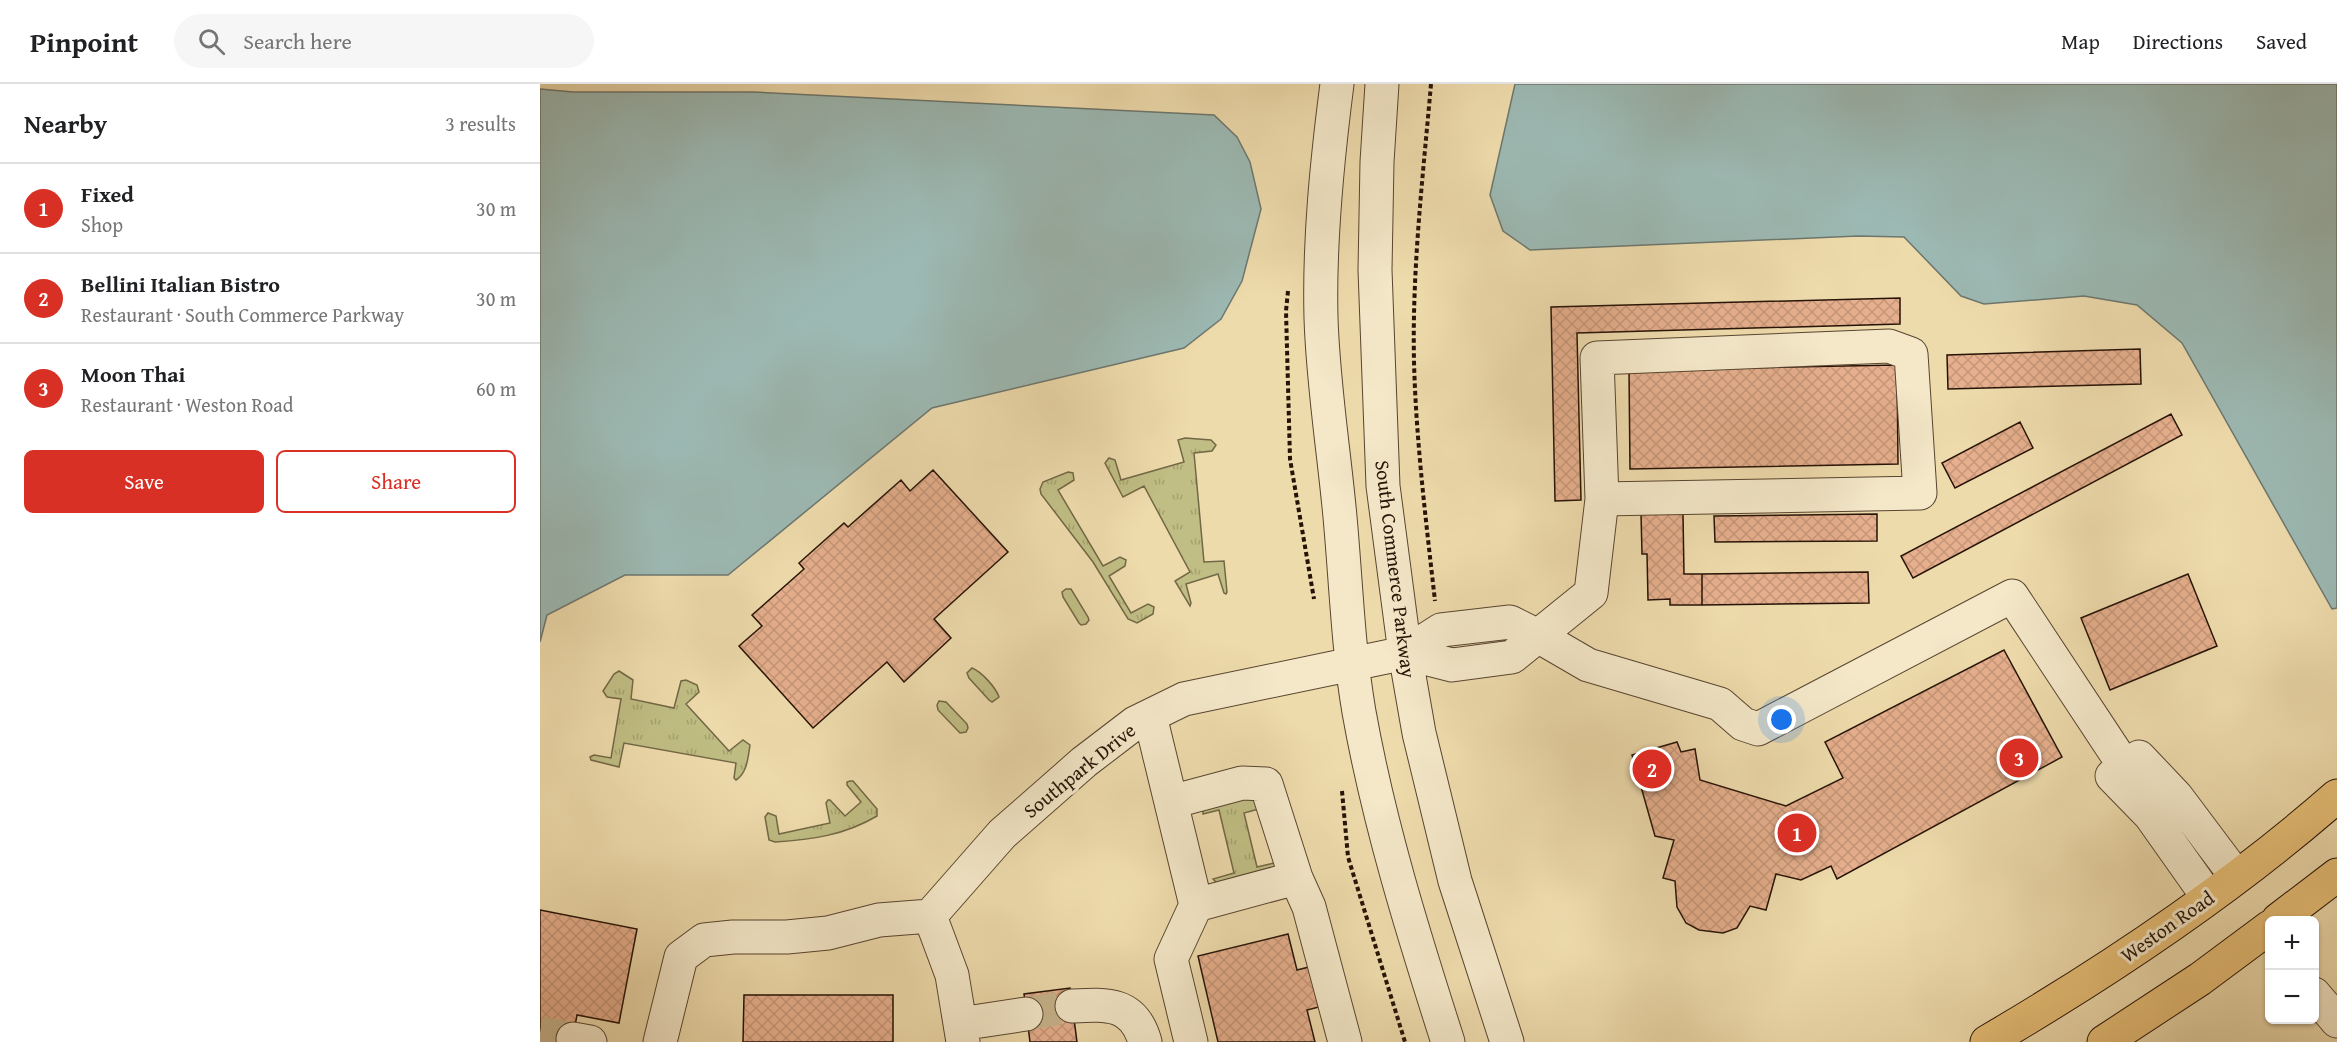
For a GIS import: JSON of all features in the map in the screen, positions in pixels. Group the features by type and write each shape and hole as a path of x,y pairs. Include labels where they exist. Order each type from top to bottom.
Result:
{"main road":[{"name":"Weston Road","path":"1987,1042 2068,994 2208,897 2337,796"},
{"path":"2287,916 2337,874"},
{"path":"2104,1042 2265,934"}],"street":[{"path":"1337,84 1326,170 1321,317 1328,418 1340,515 1352,666 1385,831 1404,903 1448,1042"},
{"name":"South Commerce Parkway","path":"1382,84 1377,162 1375,270 1383,486 1405,653 1419,733 1455,882 1507,1042"},
{"path":"1405,653 1452,665 1512,657 1591,593 1602,499 1597,358 1889,346 1911,354 1920,493 1602,499"},
{"path":"1405,653 1438,632 1510,622 1588,665 1720,704 1743,724 1758,729 2012,596 2126,767 2150,815 2208,897"},
{"name":"Southpark Drive","path":"930,916 1002,834 1084,762 1135,723 1184,699 1352,666 1405,653"},
{"path":"1150,716 1196,905 1171,958 1191,1042"},
{"path":"2126,767 2176,796 2236,876"},
{"path":"1171,802 1242,783 1266,784 1296,878 1309,907 1345,1042"},
{"path":"1196,905 1296,878"},
{"path":"660,1042 681,957 704,940 828,933 879,920 930,916 952,975 962,1033 1026,1014"},
{"path":"2319,1000 2337,1021"},
{"path":"1072,1006 1100,1004 1120,1009 1138,1023 1144,1042"}],"path":[{"path":"1431,84 1416,243 1414,361 1424,495 1438,632"}],"green space":[{"path":"1185,438 1211,440 1216,445 1212,451 1194,453 1204,562 1224,561 1227,592 1224,593 1218,574 1186,584 1190,606 1175,581 1190,572 1144,486 1123,497 1105,463 1109,458 1115,460 1121,480 1184,462 1178,440"},
{"path":"1068,472 1073,473 1074,480 1058,490 1103,566 1120,557 1126,560 1125,566 1109,576 1131,613 1148,604 1154,607 1153,614 1137,623 1128,619 1093,562 1041,494 1040,489 1043,482"},
{"path":"1071,589 1088,617 1086,624 1079,623 1063,597 1062,592"},
{"path":"972,668 988,681 999,697 992,702 989,700 969,678 967,673"},
{"path":"619,671 633,680 631,699 674,708 681,681 686,680 697,685 699,692 686,704 729,751 743,740 750,745 746,765 740,777 736,780 734,778 736,763 624,743 619,767 591,760 590,757 594,755 611,758 621,699 607,697 603,691 614,674"},
{"path":"939,701 946,702 967,724 966,732 960,733 938,710"},
{"path":"853,781 877,809 877,816 853,828 815,838 775,842 769,840 765,817 768,813 776,816 779,834 830,823 826,803 828,800 845,816 861,802 847,785"},
{"path":"1248,795 1266,807 1244,813 1257,867 1278,862 1278,867 1217,883 1213,879 1234,873 1219,810 1203,814 1203,810"}],"water":[{"path":"1515,84 2337,84 2337,608 2332,609 2182,343 2137,305 2084,296 1984,304 1961,296 1904,237 1858,236 1530,250 1503,231 1490,195"},
{"path":"540,89 573,92 752,92 1214,115 1237,137 1250,162 1261,209 1242,281 1221,319 1184,348 932,408 728,575 625,575 547,615 540,642"}],"building":[{"path":"1900,298 1900,324 1577,333 1581,500 1555,501 1551,307"},
{"path":"2140,349 2141,384 1948,389 1947,355"},
{"path":"1897,365 1898,464 1630,469 1629,370"},
{"path":"2171,414 2182,435 1913,578 1901,556"},
{"path":"2020,422 2033,448 1955,488 1942,463"},
{"path":"933,470 1008,552 934,619 951,638 904,682 887,662 813,728 739,646 762,626 752,615 804,569 799,563 844,523 848,527 901,480 910,491"},
{"path":"1641,514 1683,514 1684,574 1702,574 1702,605 1670,605 1670,599 1648,600 1647,554 1642,554"},
{"path":"1877,514 1877,541 1715,542 1714,516"},
{"path":"1868,572 1869,603 1702,605 1702,574"},
{"path":"2188,574 2217,646 2110,690 2081,618"},
{"path":"2004,650 2062,757 1837,879 1831,866 1801,880 1776,874 1766,910 1750,906 1737,928 1723,933 1699,930 1686,923 1677,907 1675,881 1663,878 1674,840 1655,836 1632,755 1677,742 1681,752 1695,749 1700,780 1786,806 1843,778 1825,742"},
{"path":"540,910 637,929 619,1023 577,1015 572,1042 540,1042"},
{"path":"1288,934 1297,970 1309,967 1319,1007 1307,1010 1315,1042 1218,1042 1198,956"},
{"path":"1070,988 1077,1042 1030,1042 1024,994"},
{"path":"744,995 893,995 893,1042 743,1042"}],"tunnel":[{"path":"1026,1014 1072,1006"},
{"path":"540,1033 573,1039"}],"place":[{"name":"Moon Thai","path":"2019,758"},
{"name":"Bellini Italian Bistro","path":"1652,769"},
{"name":"Fixed","path":"1797,833"}]}
